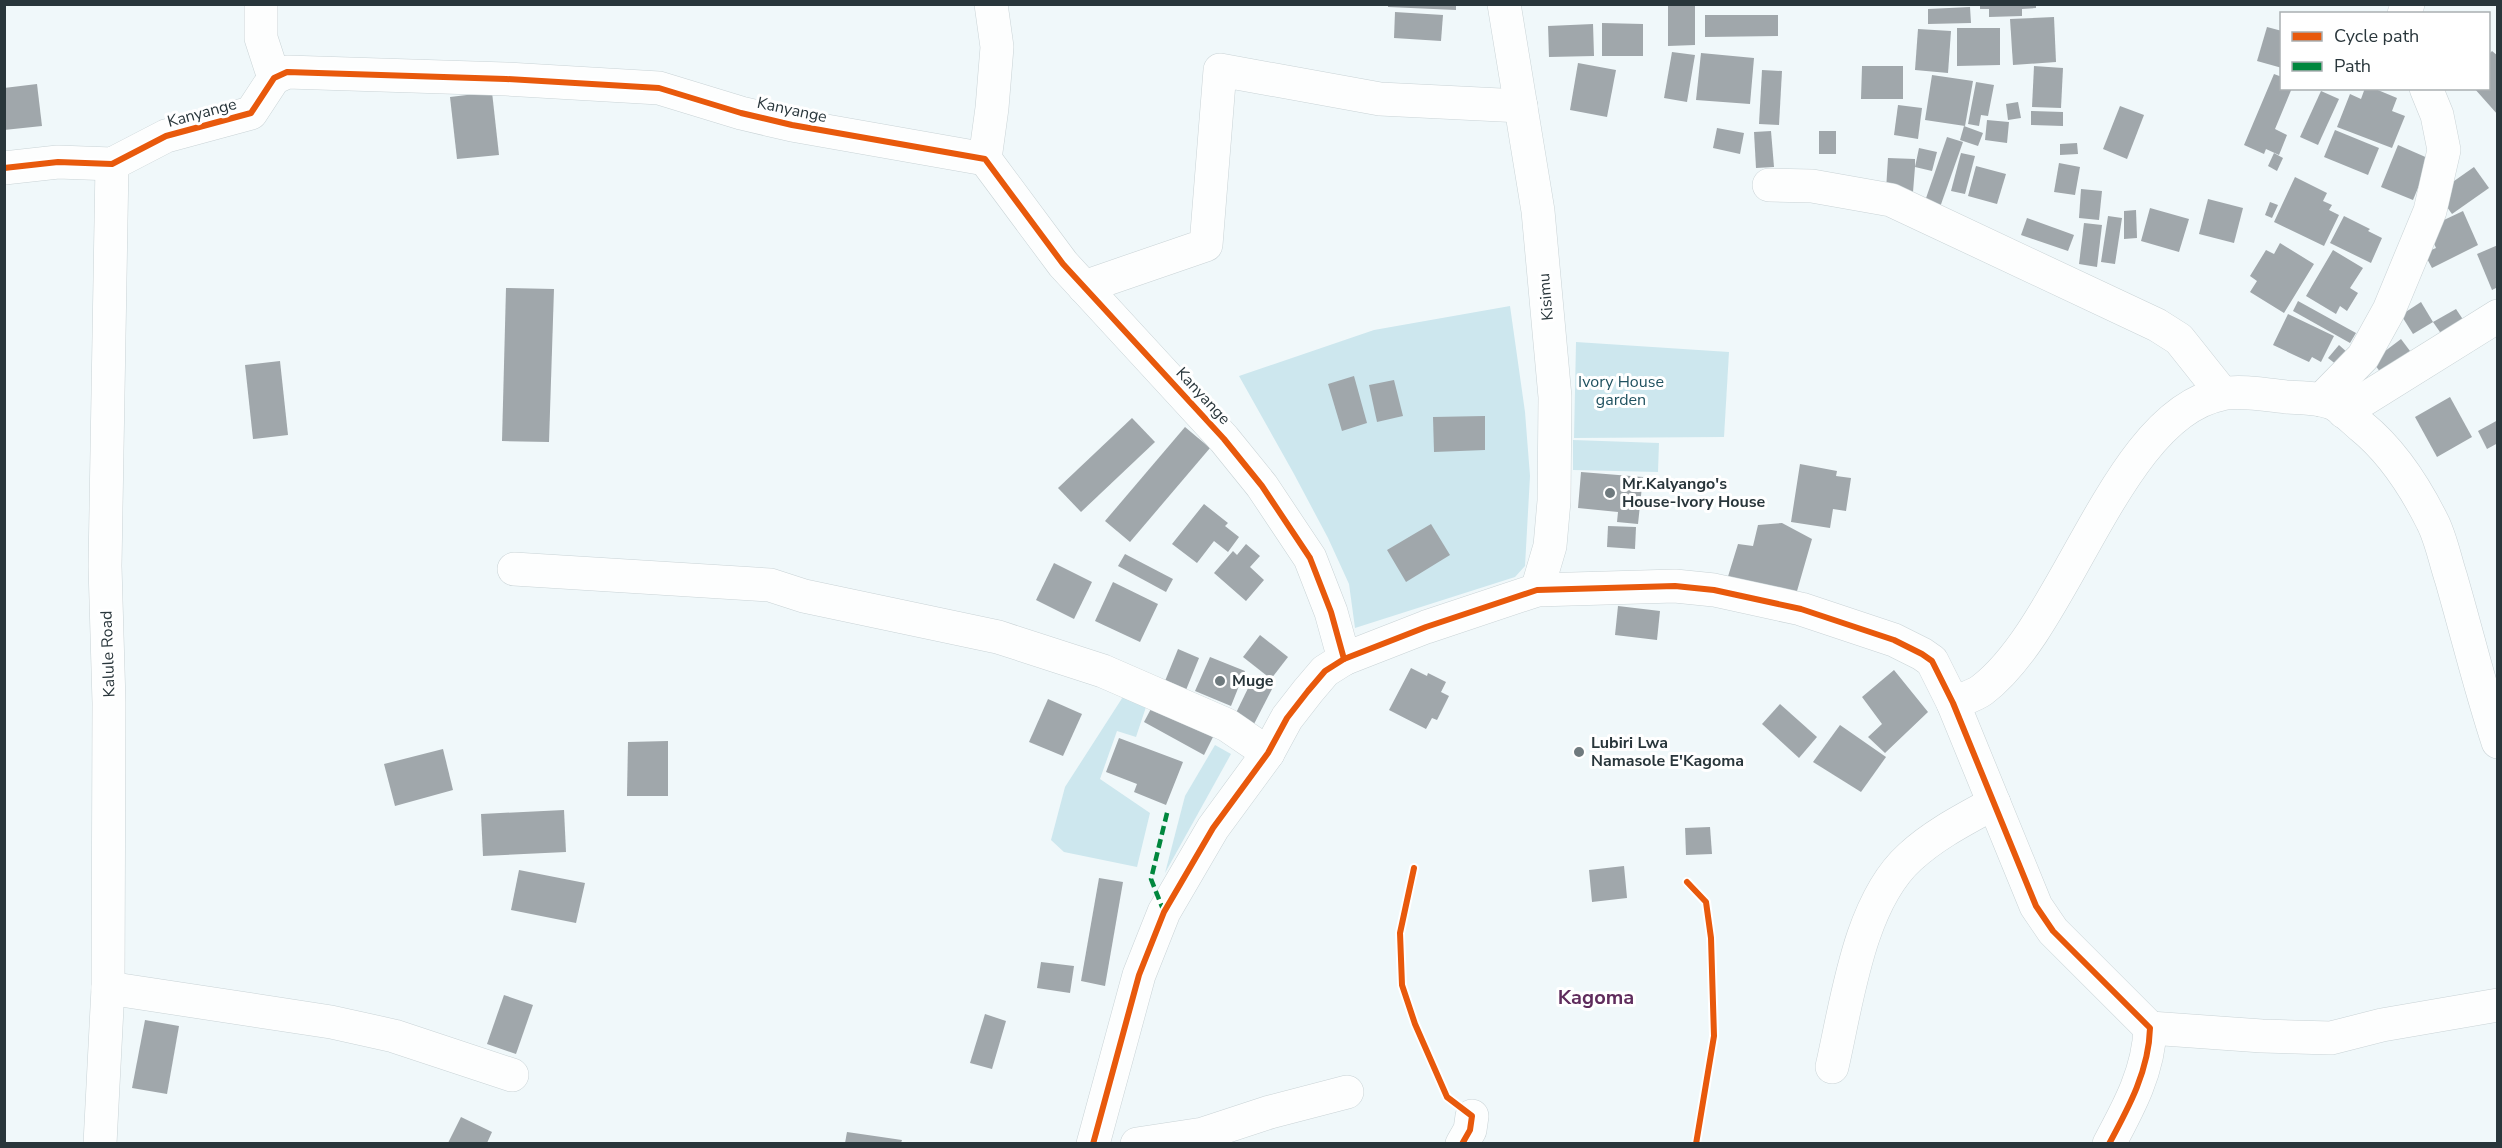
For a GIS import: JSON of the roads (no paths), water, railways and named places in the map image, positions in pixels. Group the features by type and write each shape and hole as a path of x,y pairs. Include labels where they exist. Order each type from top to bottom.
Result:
{"street":[{"path":"261,4 261,38 274,78"},
{"path":"985,159 997,47 991,4"},
{"name":"Kisimu","path":"1504,4 1538,211 1555,397 1554,501 1550,546 1537,590"},
{"path":"1084,287 1206,245 1220,70 1380,99 1521,106"},
{"name":"Kanyange","path":"4,168 58,162 112,164 166,136 251,113 274,78 287,72 506,78 659,88 741,113 985,159 1011,196 1084,287 1224,439 1262,486 1310,558 1344,658"},
{"path":"2333,406 2389,310 2430,211 2444,150 2437,115 2427,90"},
{"name":"Kalule Road","path":"100,1143 108,988 109,703 105,566 112,164"},
{"path":"1769,185 1812,186 1891,200 2157,325 2179,339 2222,393"},
{"path":"2333,406 2498,316"},
{"path":"1953,703 1982,690 2014,657 2044,616 2092,528 2138,457 2164,428 2189,406 2222,393 2267,394 2333,406 2376,438 2407,476 2434,523 2496,730"},
{"path":"514,569 770,585 804,596 998,637 1103,670 1227,725 1268,753"},
{"path":"1093,1143 1139,975 1164,912 1213,828 1268,753 1287,718 1308,691 1325,671 1344,658 1426,627 1537,590 1676,586 1714,590 1801,609 1894,640 1932,661 1953,703 2036,906 2053,931 2150,1028 2262,1036 2331,1038 2382,1025 2498,1005"},
{"path":"1832,1067 1859,952 1880,894 1898,870 1924,845 1994,803"},
{"path":"108,988 331,1022 394,1036 512,1075"},
{"path":"2109,1143 2127,1112 2144,1068 2150,1046 2150,1028"},
{"path":"1137,1143 1203,1134 1270,1112 1347,1092"}],"place":[{"name":"Mr.Kalyango's House-Ivory House","path":"1610,493"},
{"name":"Muge","path":"1220,681"},
{"name":"Lubiri Lwa Namasole E'Kagoma","path":"1579,752"}],"district":[{"name":"Kagoma","path":"1596,997"}],"park label":[{"name":"Ivory House garden","path":"1621,391"}]}
